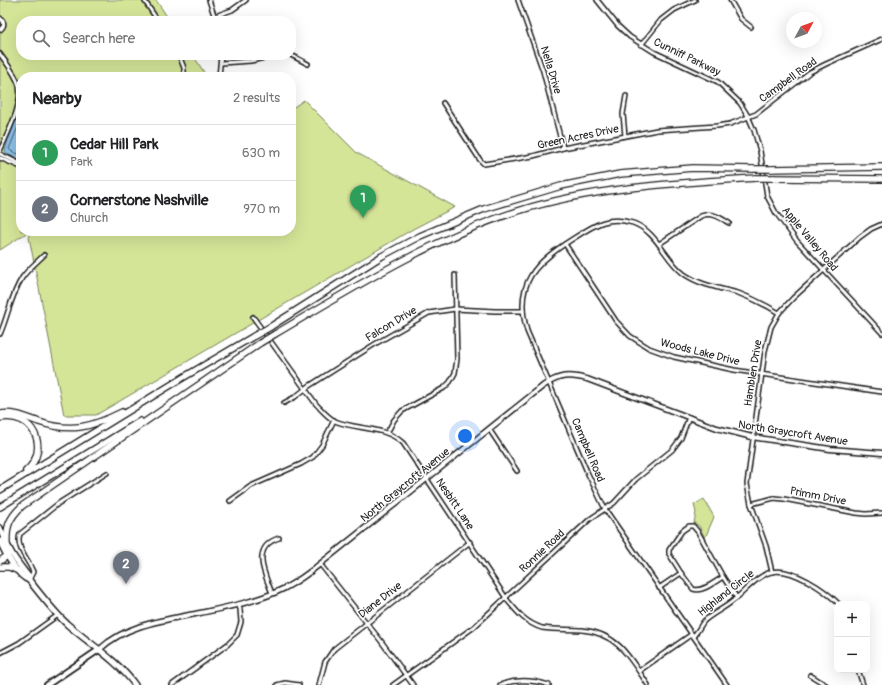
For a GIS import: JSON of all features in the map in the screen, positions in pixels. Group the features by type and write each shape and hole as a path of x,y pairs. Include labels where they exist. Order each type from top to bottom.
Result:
{"highway":[{"path":"0,490 156,394 270,327 382,256 420,236 484,209 561,186 620,174 693,168 771,169 882,167"},
{"path":"0,561 8,550 6,533 12,515 22,506 260,343 391,267 467,230 520,211 568,198 624,188 755,178 882,179"},
{"path":"0,507 193,389"},
{"path":"0,414 17,414 57,427 84,426 103,421 156,394"},
{"path":"0,418 11,417 26,423 36,435 38,445 37,457 31,467 0,490"},
{"path":"0,567 9,567 19,571"}],"main road":[{"path":"0,528 8,550 19,571 25,579 29,580"},
{"path":"0,541 28,576 29,580 58,615 73,629 118,664 135,685"},
{"path":"47,685 100,649"}],"street":[{"path":"144,0 155,16"},
{"path":"209,0 215,16 232,10 246,0"},
{"name":"Nella Drive","path":"518,0 543,70 563,148"},
{"name":"Cunniff Parkway","path":"597,0 618,26 630,37 654,52 718,82 740,103 748,116"},
{"path":"642,45 660,20 674,10 695,0"},
{"path":"730,0 741,19 751,27"},
{"path":"0,18 4,25 0,30"},
{"name":"Campbell Road","path":"748,116 756,114 810,72 882,39"},
{"path":"0,54 16,79"},
{"path":"296,58 308,64"},
{"path":"181,60 184,72"},
{"path":"220,72 221,63 256,60"},
{"path":"626,96 622,114 626,136"},
{"name":"Green Acres Drive","path":"443,103 484,164 533,156 563,148 657,130 730,124 748,116"},
{"path":"16,111 0,153 16,162"},
{"name":"Apple Valley Road","path":"748,116 760,151 766,191 770,204 790,233 882,333"},
{"path":"0,158 16,163"},
{"path":"729,223 720,217 707,214 701,216 659,244 677,268 693,280 705,285 748,297 779,313"},
{"name":"Campbell Road","path":"659,244 645,230 632,223 608,221 596,224 546,257 535,269 527,284 522,311 527,331 585,467 605,509 727,685"},
{"name":"Hamblen Drive","path":"772,572 766,546 751,504 747,484 752,438 771,327 779,313 824,269 860,236 871,228 882,224"},
{"name":"Woods Lake Drive","path":"565,244 612,316 630,336 653,350 674,357 762,374 882,392"},
{"path":"0,334 21,279 31,267 44,256"},
{"path":"387,433 394,420 402,411 442,390 451,380 457,364 455,275"},
{"name":"Falcon Drive","path":"284,403 306,390 309,386 327,374 414,320 429,313 456,309 522,311"},
{"name":"Nesbitt Lane","path":"253,317 320,409 334,420 387,433 403,443 506,597 520,615 534,625 548,629 593,631 607,636 623,649 648,685"},
{"name":"North Graycroft Avenue","path":"100,649 115,638 140,626 237,604 272,593 300,579 549,382 561,376 582,378 728,432 752,438 830,449 882,453"},
{"name":"Ronnie Road","path":"393,685 474,627 590,519 620,498 636,479 672,450 680,438 688,417"},
{"path":"230,501 252,486 313,457 320,449 334,420"},
{"path":"489,429 518,471"},
{"path":"29,580 33,572 19,544 20,534 59,503 107,473"},
{"name":"Primm Drive","path":"751,504 774,498 866,514 882,513"},
{"path":"723,576 701,590 696,591 680,573 669,554 669,550 685,528 693,526 698,532 737,598"},
{"path":"272,593 261,565 261,556 267,546 275,539 279,538"},
{"name":"Diane Drive","path":"319,685 325,662 332,651 470,542"},
{"path":"320,564 367,622 413,685"},
{"name":"Highland Circle","path":"639,671 693,635 704,622 737,598 754,582 772,572 790,573 802,578 823,591 835,601"},
{"path":"659,588 680,573"},
{"path":"172,685 228,644 237,635 241,622 240,609 237,604"},
{"path":"0,653 19,643 58,615"},
{"path":"859,673 863,685"},
{"path":"810,675 826,685"},
{"path":"500,685 509,682 524,681 549,685"},
{"path":"277,685 285,683 300,685"}],"green space":[{"path":"0,0 156,0 167,16 16,16 16,60 196,60 204,72 16,72 16,236 22,236 0,250"},
{"path":"304,100 357,153 455,207 413,229 96,415 64,415 29,236 296,236 296,106"},
{"path":"704,499 714,517 705,538 699,526 694,523 696,512 694,505"}],"water":[{"path":"16,121 16,157 8,155 5,151"}],"place":[{"name":"Cedar Hill Park","path":"363,218"},
{"name":"Cornerstone Nashville","path":"126,584"}]}
